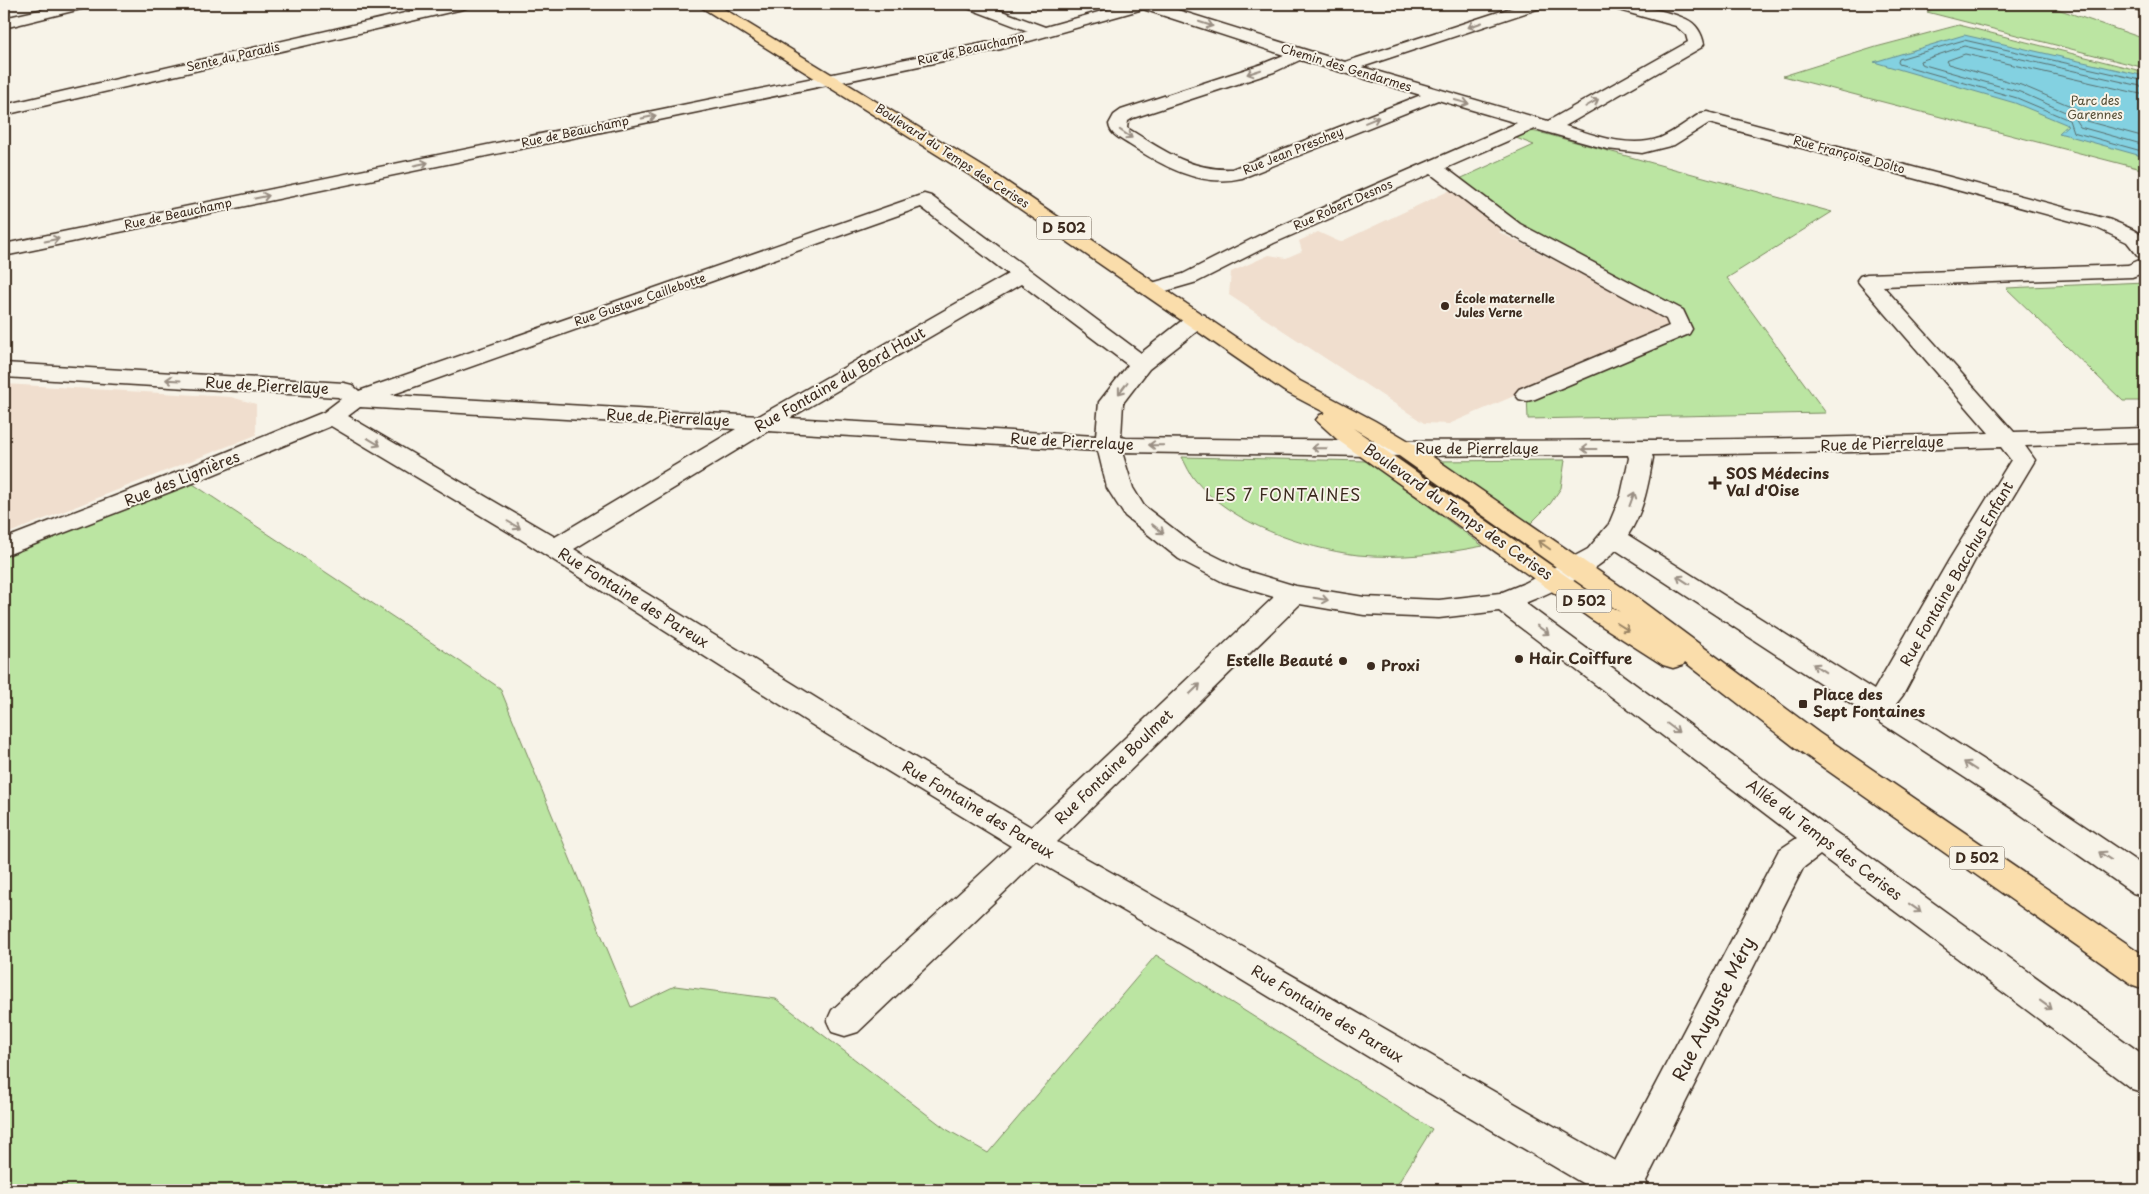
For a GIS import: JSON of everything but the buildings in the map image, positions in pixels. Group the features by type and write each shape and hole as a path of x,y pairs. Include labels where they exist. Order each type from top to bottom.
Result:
{"main road":[{"name":"Boulevard du Temps des Cerises","path":"706,4 988,178 1292,386 1368,426 1405,449 1565,573 1601,613 1808,741 2145,975"},
{"path":"2135,4 2145,7"},
{"name":"Boulevard du Temps des Cerises","path":"1292,386 1334,426 1367,449 1565,573"}],"street":[{"path":"4,23 84,4"},
{"name":"Sente du Paradis","path":"4,110 463,4"},
{"path":"970,4 1044,32"},
{"name":"Rue de Beauchamp","path":"4,250 991,46 1143,4"},
{"name":"Chemin des Gendarmes","path":"1143,4 1299,54 1542,124"},
{"path":"1347,68 1538,4"},
{"name":"Rue Robert Desnos","path":"1152,289 1190,278 1262,241 1432,166 1542,124 1696,44 1694,34 1682,23 1614,4"},
{"name":"Rue Jean Preschey","path":"1299,54 1268,68 1127,114 1120,117 1118,123 1119,130 1180,168 1195,173 1224,176 1235,174 1436,95"},
{"name":"Rue Françoise Dolto","path":"1542,124 1607,144 1642,148 1668,141 1707,117 2104,224 2134,238 2145,252"},
{"path":"1432,166 1513,228 1675,315 1681,328 1527,394"},
{"name":"Rue Gustave Caillebotte","path":"355,400 924,200 1023,274"},
{"path":"2008,440 1867,280 2132,271 2145,264"},
{"path":"1023,274 1141,364"},
{"name":"Rue Fontaine du Bord Haut","path":"555,549 694,464 1023,274"},
{"path":"1197,320 1141,364 1112,402 1108,444 1120,488 1134,511 1188,553 1233,576 1294,594 1364,606 1438,609 1504,601 1535,589 1597,555 1613,537 1622,524 1634,495 1641,458 1637,448"},
{"name":"Rue de Pierrelaye","path":"4,370 344,390 355,400 1108,444 1367,449 1637,448 1842,445 2145,435"},
{"name":"Rue des Lignières","path":"4,548 184,478 332,417 355,400"},
{"name":"Rue Fontaine des Pareux","path":"332,417 555,549 836,725 1034,844 1208,943 1625,1189"},
{"name":"Rue Fontaine Bacchus Enfant","path":"1874,705 1888,695 1962,560 2023,460 2008,440"},
{"path":"1613,537 2024,801 2145,884"},
{"name":"Rue Fontaine Boulmet","path":"845,1021 1034,844 1294,594"},
{"name":"Allée du Temps des Cerises","path":"1504,601 2145,1078"},
{"name":"Rue Auguste Méry","path":"1625,1189 1791,859 1820,838"}],"shaded area":[{"name":"École maternelle Jules Verne","path":"1455,188 1508,228 1499,232 1666,317 1668,330 1449,424 1424,423 1229,295 1231,272 1269,255 1286,258 1302,251 1299,241 1318,232 1340,242"},
{"path":"4,384 231,397 256,404 256,435 4,535"}],"green space":[{"path":"1940,4 2043,4 2145,39 2145,68 1927,12"},
{"name":"Parc des Garennes","path":"1959,25 2145,72 2145,170 1783,76 1876,47"},
{"path":"1516,128 1546,134 1832,212 1727,278 1826,413 1528,419 1527,394 1680,329 1675,315 1504,221 1453,182 1534,145 1511,136"},
{"path":"2145,282 2145,401 2123,401 2006,288"},
{"path":"1182,457 1367,461 1483,546 1405,556 1358,555 1315,547 1270,531 1228,509 1210,496 1195,480"},
{"path":"1565,460 1561,488 1550,504 1528,526 1430,461"},
{"path":"184,478 500,688 631,1007 675,986 776,999 946,1129 988,1153 1156,955 1432,1129 1394,1190 4,1190 4,548"}],"water":[{"path":"1964,35 2145,76 2145,157 2059,133 2068,125 2015,103 1874,62"}],"place":[{"name":"École maternelle Jules Verne","path":"1445,306"},
{"name":"SOS Médecins Val d'Oise","path":"1715,483"},
{"name":"Hair Coiffure","path":"1519,659"},
{"name":"Estelle Beauté","path":"1343,661"},
{"name":"Proxi","path":"1371,666"},
{"name":"Place des Sept Fontaines","path":"1803,704"}],"district":[{"name":"LES 7 FONTAINES","path":"1283,495"}]}
